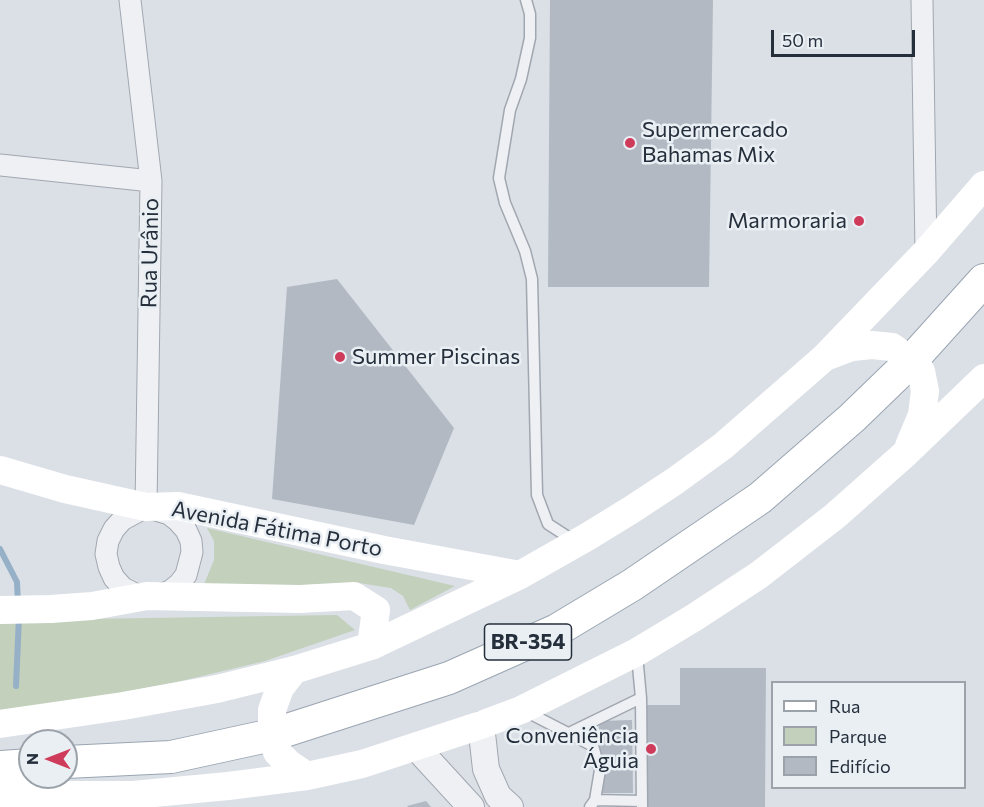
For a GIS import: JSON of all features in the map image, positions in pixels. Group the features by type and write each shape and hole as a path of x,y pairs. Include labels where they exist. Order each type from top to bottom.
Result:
{"main road":[{"path":"0,724 123,706 217,689 294,670 371,646 520,574 587,537 675,482 723,446 825,357 926,252 984,185"},
{"name":"BR-354","path":"78,761 171,757 272,735 449,678 557,630 632,585 760,498 852,418 911,360 984,280"},
{"path":"825,357 852,347 872,345 892,347 911,360 921,371 925,391 922,415 906,453"},
{"path":"0,795 133,795 307,776 362,764 521,710 637,651 695,617 759,575 835,516 906,453 984,378"},
{"name":"Avenida Fátima Porto","path":"0,470 65,489 146,507 178,506 384,549 520,574"},
{"path":"0,610 92,606 147,596 300,599 354,596 376,610 371,646"},
{"path":"294,670 280,688 272,710 272,735 277,752 307,776"},
{"path":"0,767 18,766"}],"street":[{"name":"Rua Urânio","path":"130,0 151,181 146,507"},
{"path":"922,0 926,252"},
{"path":"0,165 151,181"},
{"path":"146,507 169,514 178,521 186,530 192,552 186,575 179,584 170,591 147,596 135,594 123,588 108,567 106,554 108,541 114,529 122,520 146,507"},
{"path":"481,725 486,769 498,796 510,807"},
{"path":"416,747 471,807"}],"lane":[{"path":"526,0 530,14 530,38 521,79 510,110 499,178 505,203 525,251 532,279 537,495 548,524 568,537 587,537"},
{"path":"521,710 593,746 600,770 592,803 642,804 641,698 637,651"},
{"path":"569,733 641,698"}],"green space":[{"path":"207,528 455,586 410,610 403,596 391,588 359,583 202,589 214,560 214,541"},
{"path":"337,615 355,630 265,661 177,682 73,702 0,711 0,624 83,619"}],"building":[{"name":"Supermercado Bahamas Mix","path":"550,0 713,0 709,287 548,287"},
{"name":"Summer Piscinas","path":"337,279 454,428 414,525 272,499 287,287"},
{"path":"680,668 766,668 765,807 646,807 646,705 680,705"},
{"path":"632,720 633,793 599,793 599,721"},
{"path":"426,801 431,807 407,806"}],"waterway":[{"path":"0,549 17,582 18,604"},
{"path":"16,686 19,617"}],"place":[{"name":"Supermercado Bahamas Mix","path":"630,143"},
{"name":"Marmoraria","path":"859,221"},
{"name":"Summer Piscinas","path":"340,357"},
{"name":"Conveniência Águia","path":"651,749"}]}
